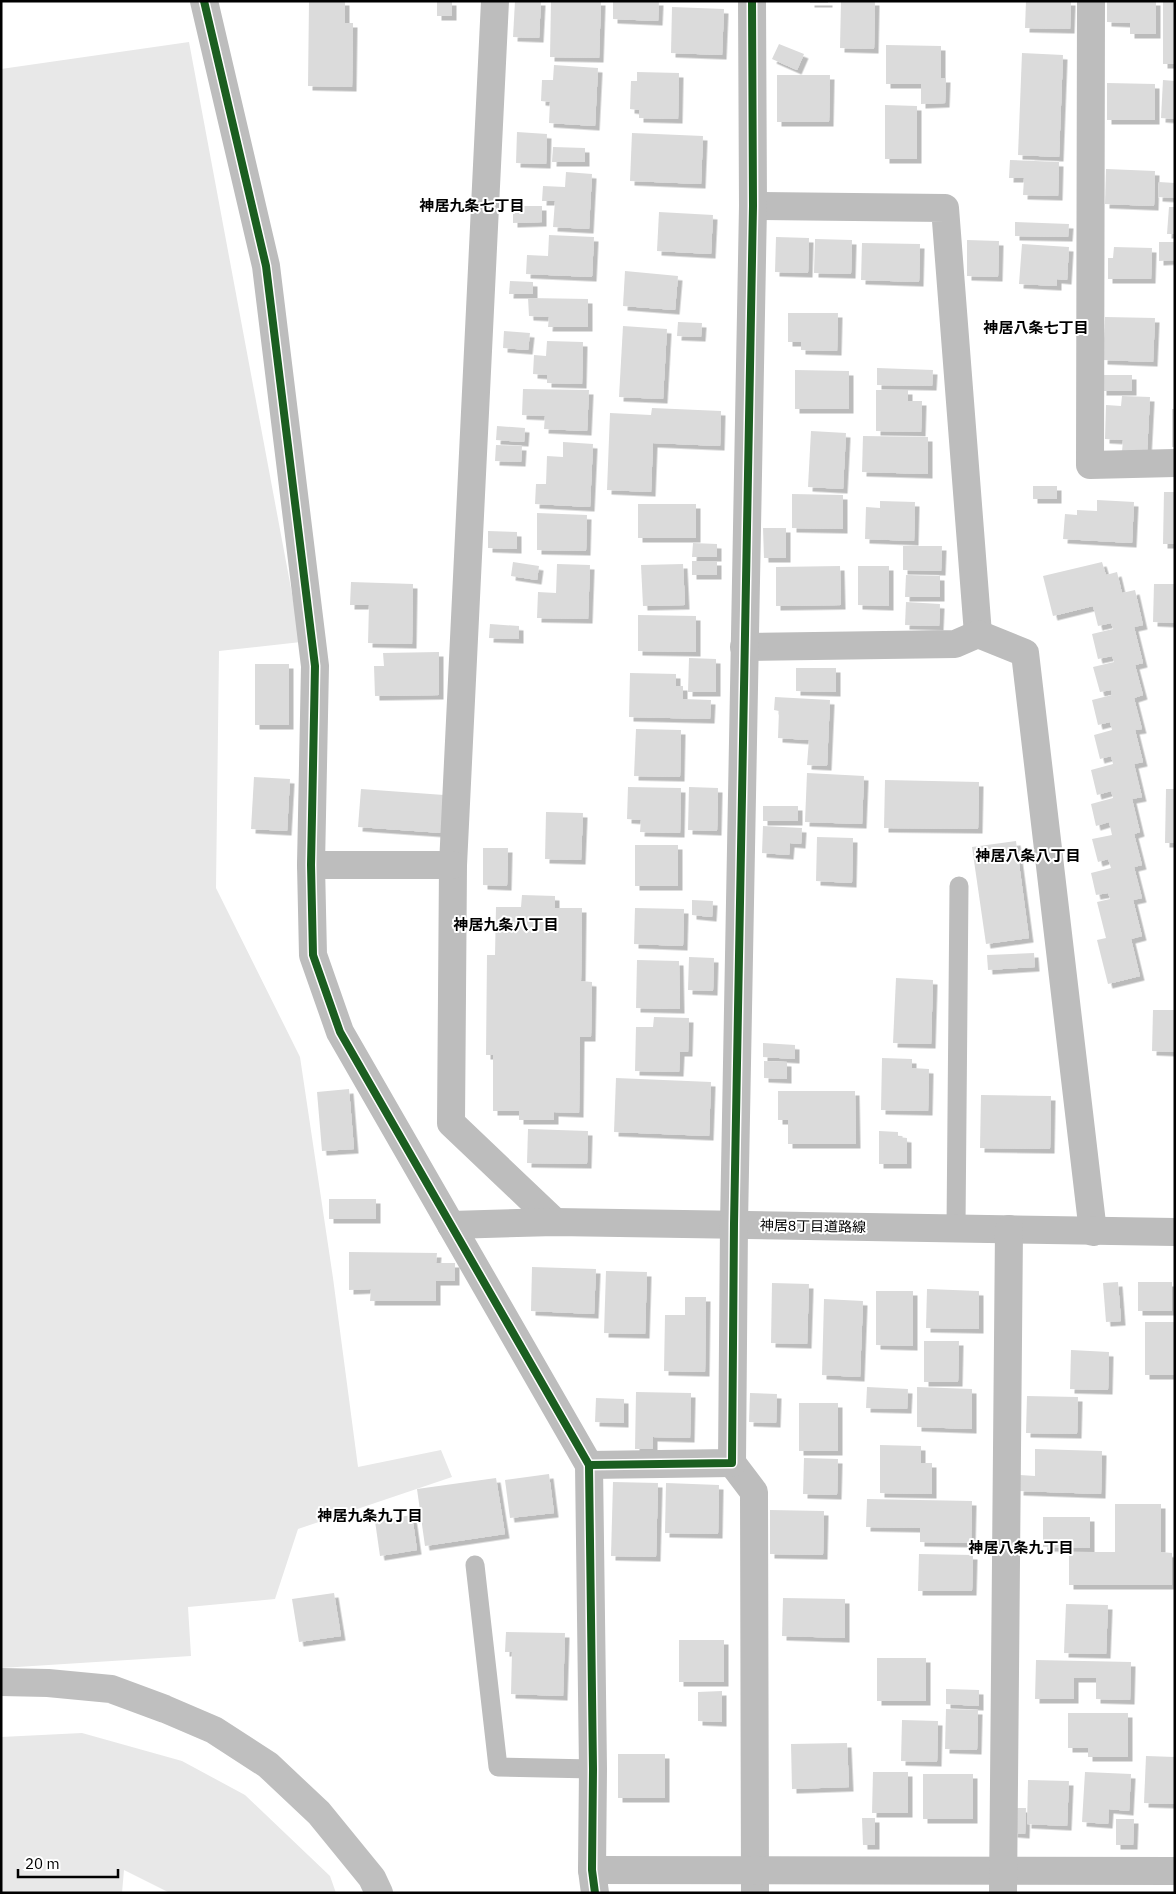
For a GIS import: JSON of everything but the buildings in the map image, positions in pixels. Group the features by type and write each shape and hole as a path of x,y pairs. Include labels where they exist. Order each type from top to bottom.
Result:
{"street":[{"path":"494,1 453,865 451,1123 555,1222"},
{"path":"752,1 753,206 734,1224 732,1463 754,1492 755,1882"},
{"path":"1092,1 1090,466 1175,463"},
{"path":"204,2 267,275 315,666 310,865 312,955 340,1032 589,1465 594,1882 1004,1881 1175,1871"},
{"path":"753,206 945,208 978,634"},
{"path":"744,647 955,644 978,634 1025,653 1093,1232"},
{"path":"310,865 453,865"},
{"name":"神居8丁目道路線","path":"451,1225 555,1222 1175,1232"},
{"path":"1004,1881 1008,1230"},
{"path":"589,1465 732,1463"},
{"path":"1,1682 48,1683 111,1689 214,1730 268,1765 319,1813 372,1878 379,1893"}],"lane":[{"path":"956,1228 959,886"},
{"path":"475,1565 498,1767 593,1769"}],"shaded area":[{"path":"189,42 301,642 219,651 216,888 300,1057 333,1278 358,1467 441,1450 452,1477 298,1529 275,1599 188,1607 191,1656 1,1668 1,69"},
{"path":"82,1733 182,1761 245,1795 330,1876 336,1893 170,1893 124,1870 122,1893 1,1893 1,1737"}],"cycle path":[{"path":"204,1 266,266 315,666 311,865 313,955 340,1032 589,1465 593,1769 592,1870 595,1893"},
{"path":"589,1465 732,1463 734,1224 753,206 752,1"}],"district":[{"name":"神居九条七丁目","path":"472,206"},
{"name":"神居八条七丁目","path":"1036,328"},
{"name":"神居八条八丁目","path":"1028,856"},
{"name":"神居九条八丁目","path":"506,925"},
{"name":"神居九条九丁目","path":"370,1516"},
{"name":"神居八条九丁目","path":"1021,1548"}]}
